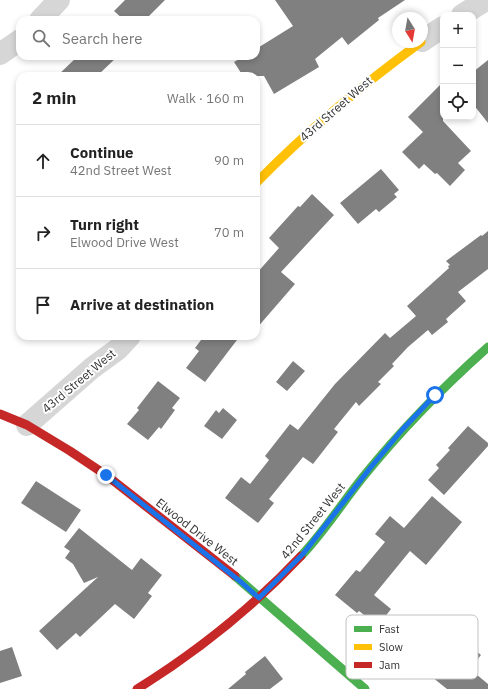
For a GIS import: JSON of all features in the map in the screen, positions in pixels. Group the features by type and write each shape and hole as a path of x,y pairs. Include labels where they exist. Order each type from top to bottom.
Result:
{"street":[{"path":"44,16 59,0"},
{"path":"467,12 486,0"},
{"name":"43rd Street West","path":"428,37 440,29"},
{"path":"0,54 16,43"},
{"name":"43rd Street West","path":"260,179 312,128 352,94 413,48"},
{"name":"43rd Street West","path":"27,425 92,368 118,349 126,340"},
{"name":"42nd Street West","path":"137,689 196,651 259,598 303,554 402,430 435,395 488,347"},
{"name":"Elwood Drive West","path":"0,414 27,425 106,475 235,577 346,673"},
{"name":"Elwood Drive West","path":"353,679 365,689"}],"building":[{"path":"125,0 165,0 149,16 120,16 114,11"},
{"path":"275,0 405,0 378,18 379,20 348,45 342,37 315,59 319,67 274,94 264,76 260,76 260,72 240,72 234,62 237,60 260,60 260,47 293,26"},
{"path":"74,60 114,60 101,72 61,72"},
{"path":"488,60 488,123 476,108 476,70"},
{"path":"440,85 440,120 443,120 471,151 458,163 465,170 450,186 437,173 435,174 424,164 419,169 402,152 423,132 408,117"},
{"path":"381,169 399,190 394,194 397,197 379,212 376,209 358,224 340,203"},
{"path":"312,194 334,215 281,272 295,284 260,324 260,269 279,248 269,238 298,206 300,207"},
{"path":"488,231 488,269 458,292 466,301 446,319 448,322 432,335 428,330 408,347 392,364 394,366 378,382 381,384 359,406 356,402 334,429 338,432 313,464 303,457 269,499 274,503 258,523 225,498 241,477 250,484 269,460 265,456 290,424 298,430 335,384 385,333 390,338 416,316 407,306 449,268 448,266 450,265 446,261"},
{"path":"201,340 237,340 205,382 186,368 199,351 195,348"},
{"path":"293,361 305,371 287,391 276,382"},
{"path":"158,381 180,398 172,408 175,410 161,429 159,427 148,440 127,424 139,410 137,408"},
{"path":"223,408 237,420 222,439 204,426 216,410 219,413"},
{"path":"468,426 488,443 488,446 444,495 428,480 439,468 436,465 450,450 448,448"},
{"path":"36,481 81,510 66,532 21,503"},
{"path":"432,496 462,522 426,565 410,551 374,595 391,609 386,615 364,615 359,611 357,613 335,595 356,570 360,572 385,542 375,534 390,516 404,528"},
{"path":"79,528 132,570 141,558 162,575 148,593 152,596 134,619 115,604 80,637 76,633 57,650 39,631 98,577 84,583 73,564 65,558 70,551 64,547"},
{"path":"12,647 22,676 0,683 0,651"},
{"path":"265,656 283,679 270,689 228,689 246,674 245,672"},
{"path":"478,676 488,684 488,689 447,689 434,679 478,679"}],"traffic: fast":[{"path":"301,556 392,442 439,393 488,347"},
{"path":"235,576 346,672"},
{"path":"353,679 365,689"}],"traffic: slow":[{"path":"260,179 295,145 336,109 413,48"}],"traffic: jam":[{"path":"0,414 27,425 106,475 235,576"},
{"path":"137,689 160,675 224,628 244,611 301,556"}],"route":[{"path":"106,475 259,598 303,554 371,467 402,430 435,395"}]}
